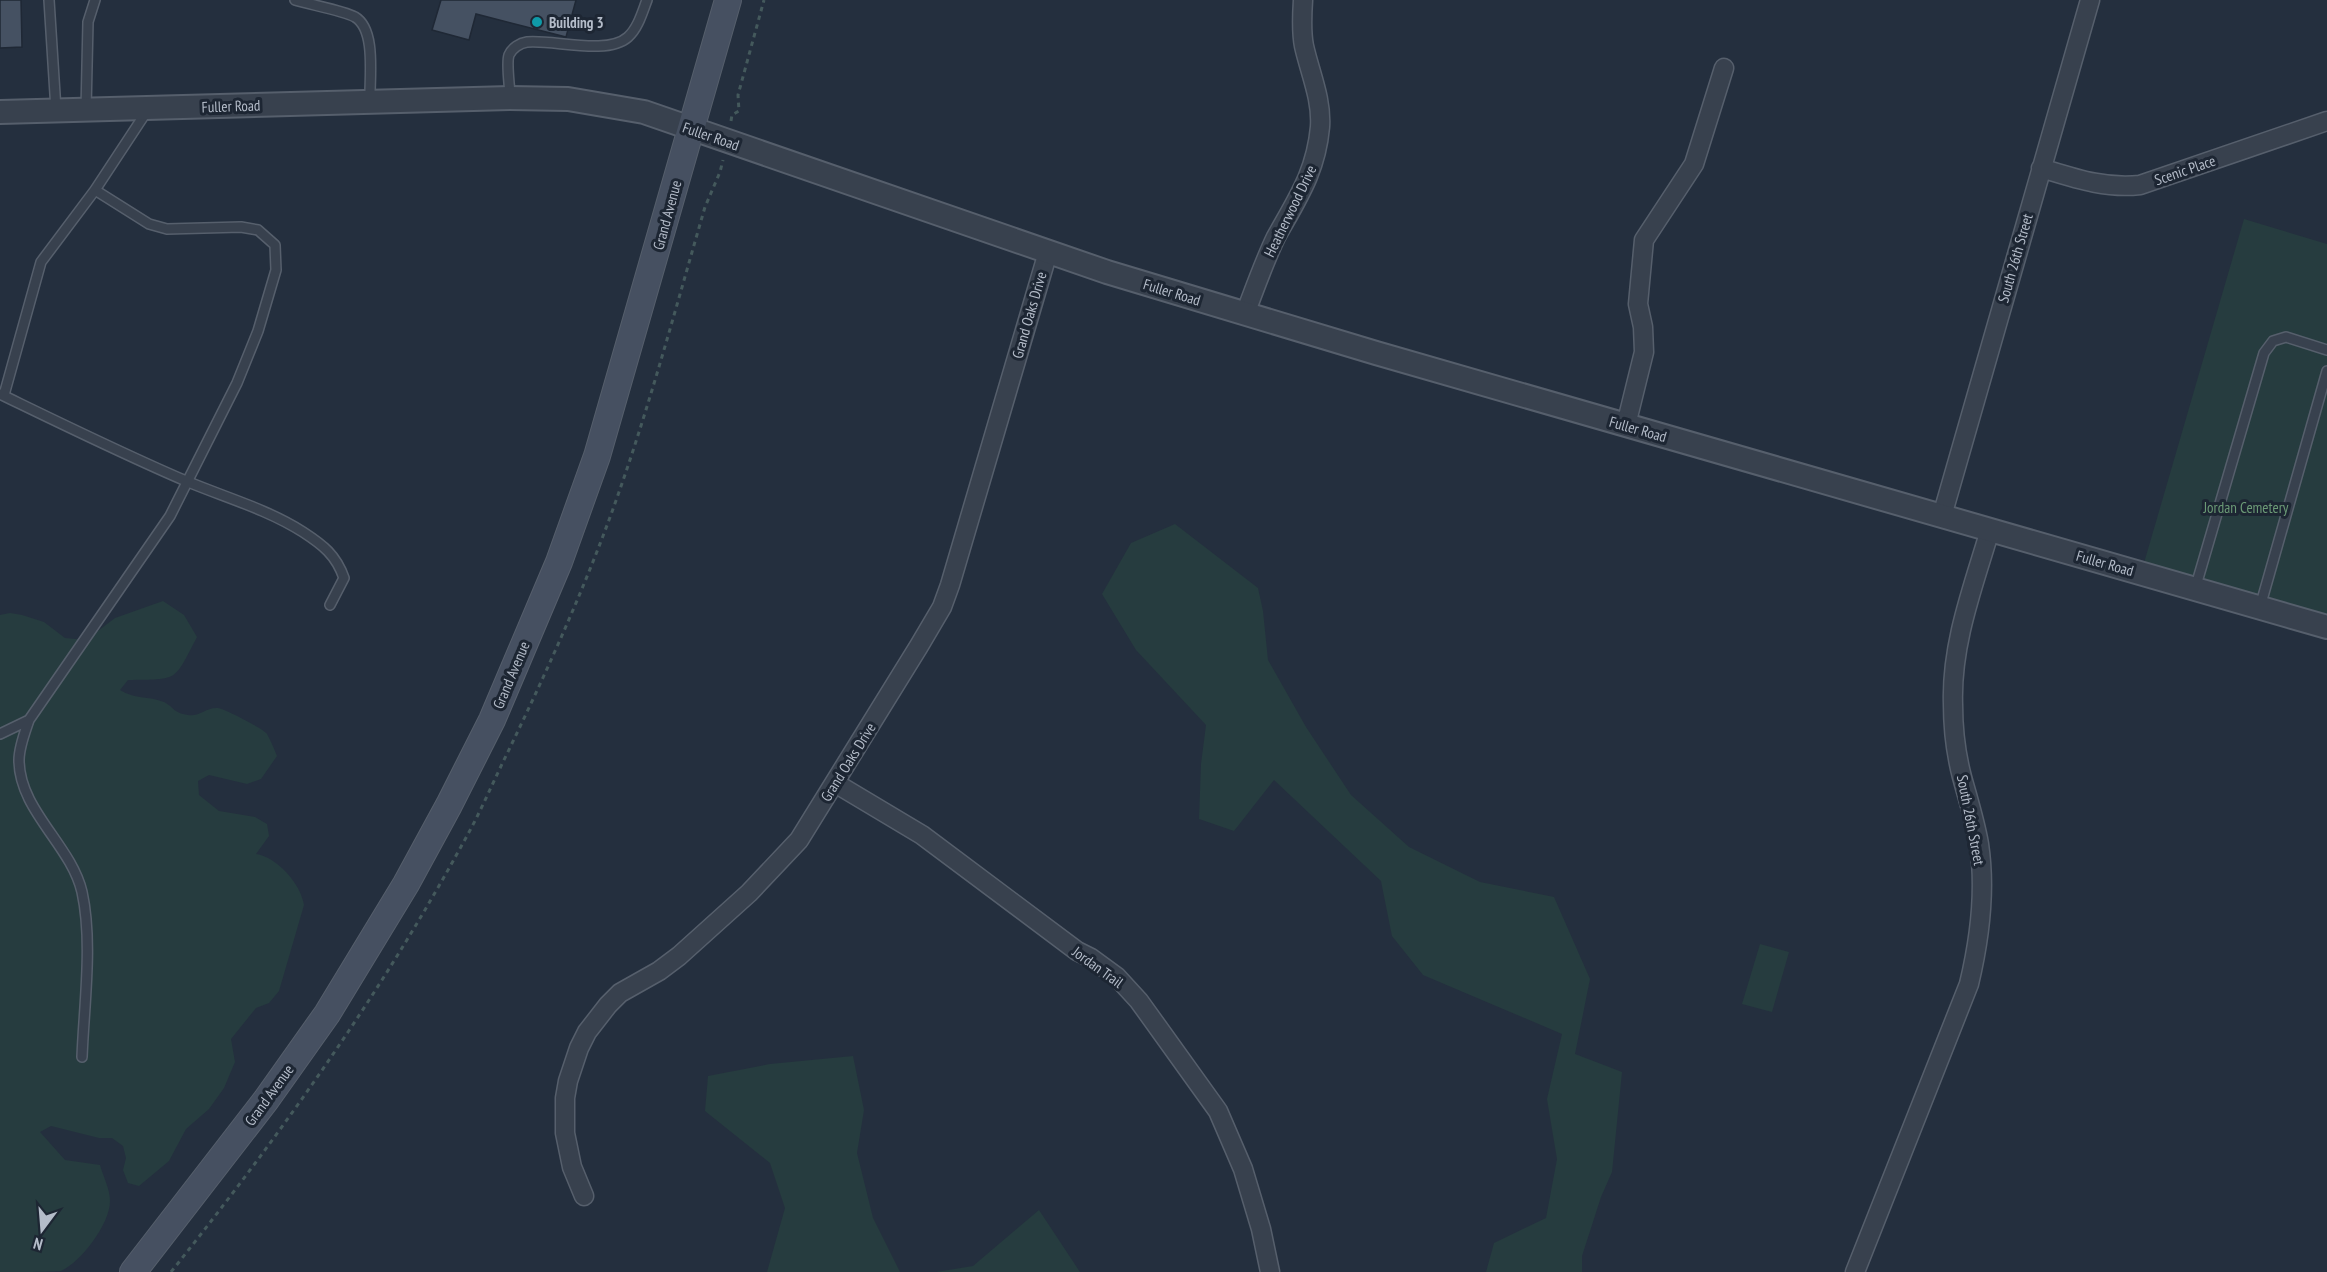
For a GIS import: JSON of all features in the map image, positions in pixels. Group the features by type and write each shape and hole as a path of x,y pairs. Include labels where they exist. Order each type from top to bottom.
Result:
{"main road":[{"name":"Grand Avenue","path":"133,1272 266,1100 327,1014 406,884 492,720 559,562 597,456 728,0"}],"street":[{"name":"Heatherwood Drive","path":"1245,314 1259,275 1301,194 1315,159 1320,125 1317,93 1304,46 1303,0"},
{"name":"South 26th Street","path":"1942,516 2090,0"},
{"path":"1626,425 1644,352 1643,327 1638,304 1644,240 1694,164 1724,68"},
{"name":"Fuller Road","path":"0,112 510,98 568,99 644,112 1107,272 1626,425 2327,627"},
{"name":"Scenic Place","path":"2041,168 2094,184 2122,187 2140,185 2327,121"},
{"name":"Grand Oaks Drive","path":"584,1196 572,1167 565,1133 565,1098 579,1048 587,1032 620,993 659,971 679,956 749,893 800,840 942,607 1048,252"},
{"name":"South 26th Street","path":"1855,1272 1959,1013 1977,950 1982,880 1979,844 1955,739 1954,668 1960,633 1990,530"},
{"name":"Jordan Trail","path":"835,783 922,835 1077,951 1117,977 1139,1001 1218,1110 1243,1169 1261,1229 1270,1272"}],"lane":[{"path":"49,0 56,110"},
{"path":"86,110 88,22 95,0"},
{"path":"295,0 355,17 365,25 369,37 370,102"},
{"path":"510,98 509,56 517,45 528,42 567,46 621,42 629,36 639,21 647,0"},
{"path":"148,109 95,190 41,262 2,395 89,438 188,482 262,511 301,531 322,546 338,562 344,578 330,605"},
{"path":"82,1057 87,920 81,888 67,856 42,822 20,773 19,758 28,720 170,516 237,383 258,331 276,270 275,245 258,230 241,227 167,229 149,224 95,190"},
{"path":"2195,589 2264,353 2273,341 2286,337 2327,350"},
{"path":"2259,608 2327,371"},
{"path":"0,734 7,733 28,720"}],"path":[{"path":"732,116 739,111 738,95 764,0"}],"green space":[{"name":"Jordan Cemetery","path":"2244,219 2327,244 2327,616 2144,563"},
{"path":"1175,524 1258,588 1268,660 1306,727 1351,795 1409,847 1480,882 1554,897 1590,979 1575,1054 1622,1072 1612,1172 1601,1197 1582,1256 1582,1272 1486,1272 1494,1243 1546,1218 1557,1159 1547,1099 1562,1034 1423,975 1392,936 1381,881 1274,780 1234,831 1199,819 1201,764 1206,725 1136,650 1102,594 1131,543"},
{"path":"163,601 184,615 197,637 178,671 173,675 157,679 128,680 120,690 130,695 164,702 176,711 188,715 196,715 218,708 267,734 277,756 261,779 247,784 209,775 198,781 199,795 219,811 255,817 267,824 269,836 256,854 272,860 287,873 298,889 304,905 279,991 269,1003 256,1008 231,1039 235,1062 224,1088 209,1109 186,1129 169,1161 139,1186 128,1183 123,1170 126,1158 123,1146 112,1138 99,1138 51,1126 40,1132 65,1160 100,1165 109,1192 109,1210 93,1241 77,1260 61,1271 0,1272 0,615 10,613 22,615 44,622 65,638 86,640 115,618"},
{"path":"1760,944 1789,952 1772,1012 1742,1004"},
{"path":"853,1056 864,1110 857,1153 873,1218 900,1272 767,1272 785,1208 770,1163 705,1111 708,1076 770,1064"},
{"path":"1039,1210 1080,1272 936,1272 973,1266"}],"building":[{"path":"0,0 21,0 22,47 0,48"},
{"name":"Building 3","path":"441,0 576,0 566,37 476,14 469,40 432,30"}],"place":[{"name":"Building 3","path":"537,22"}]}
